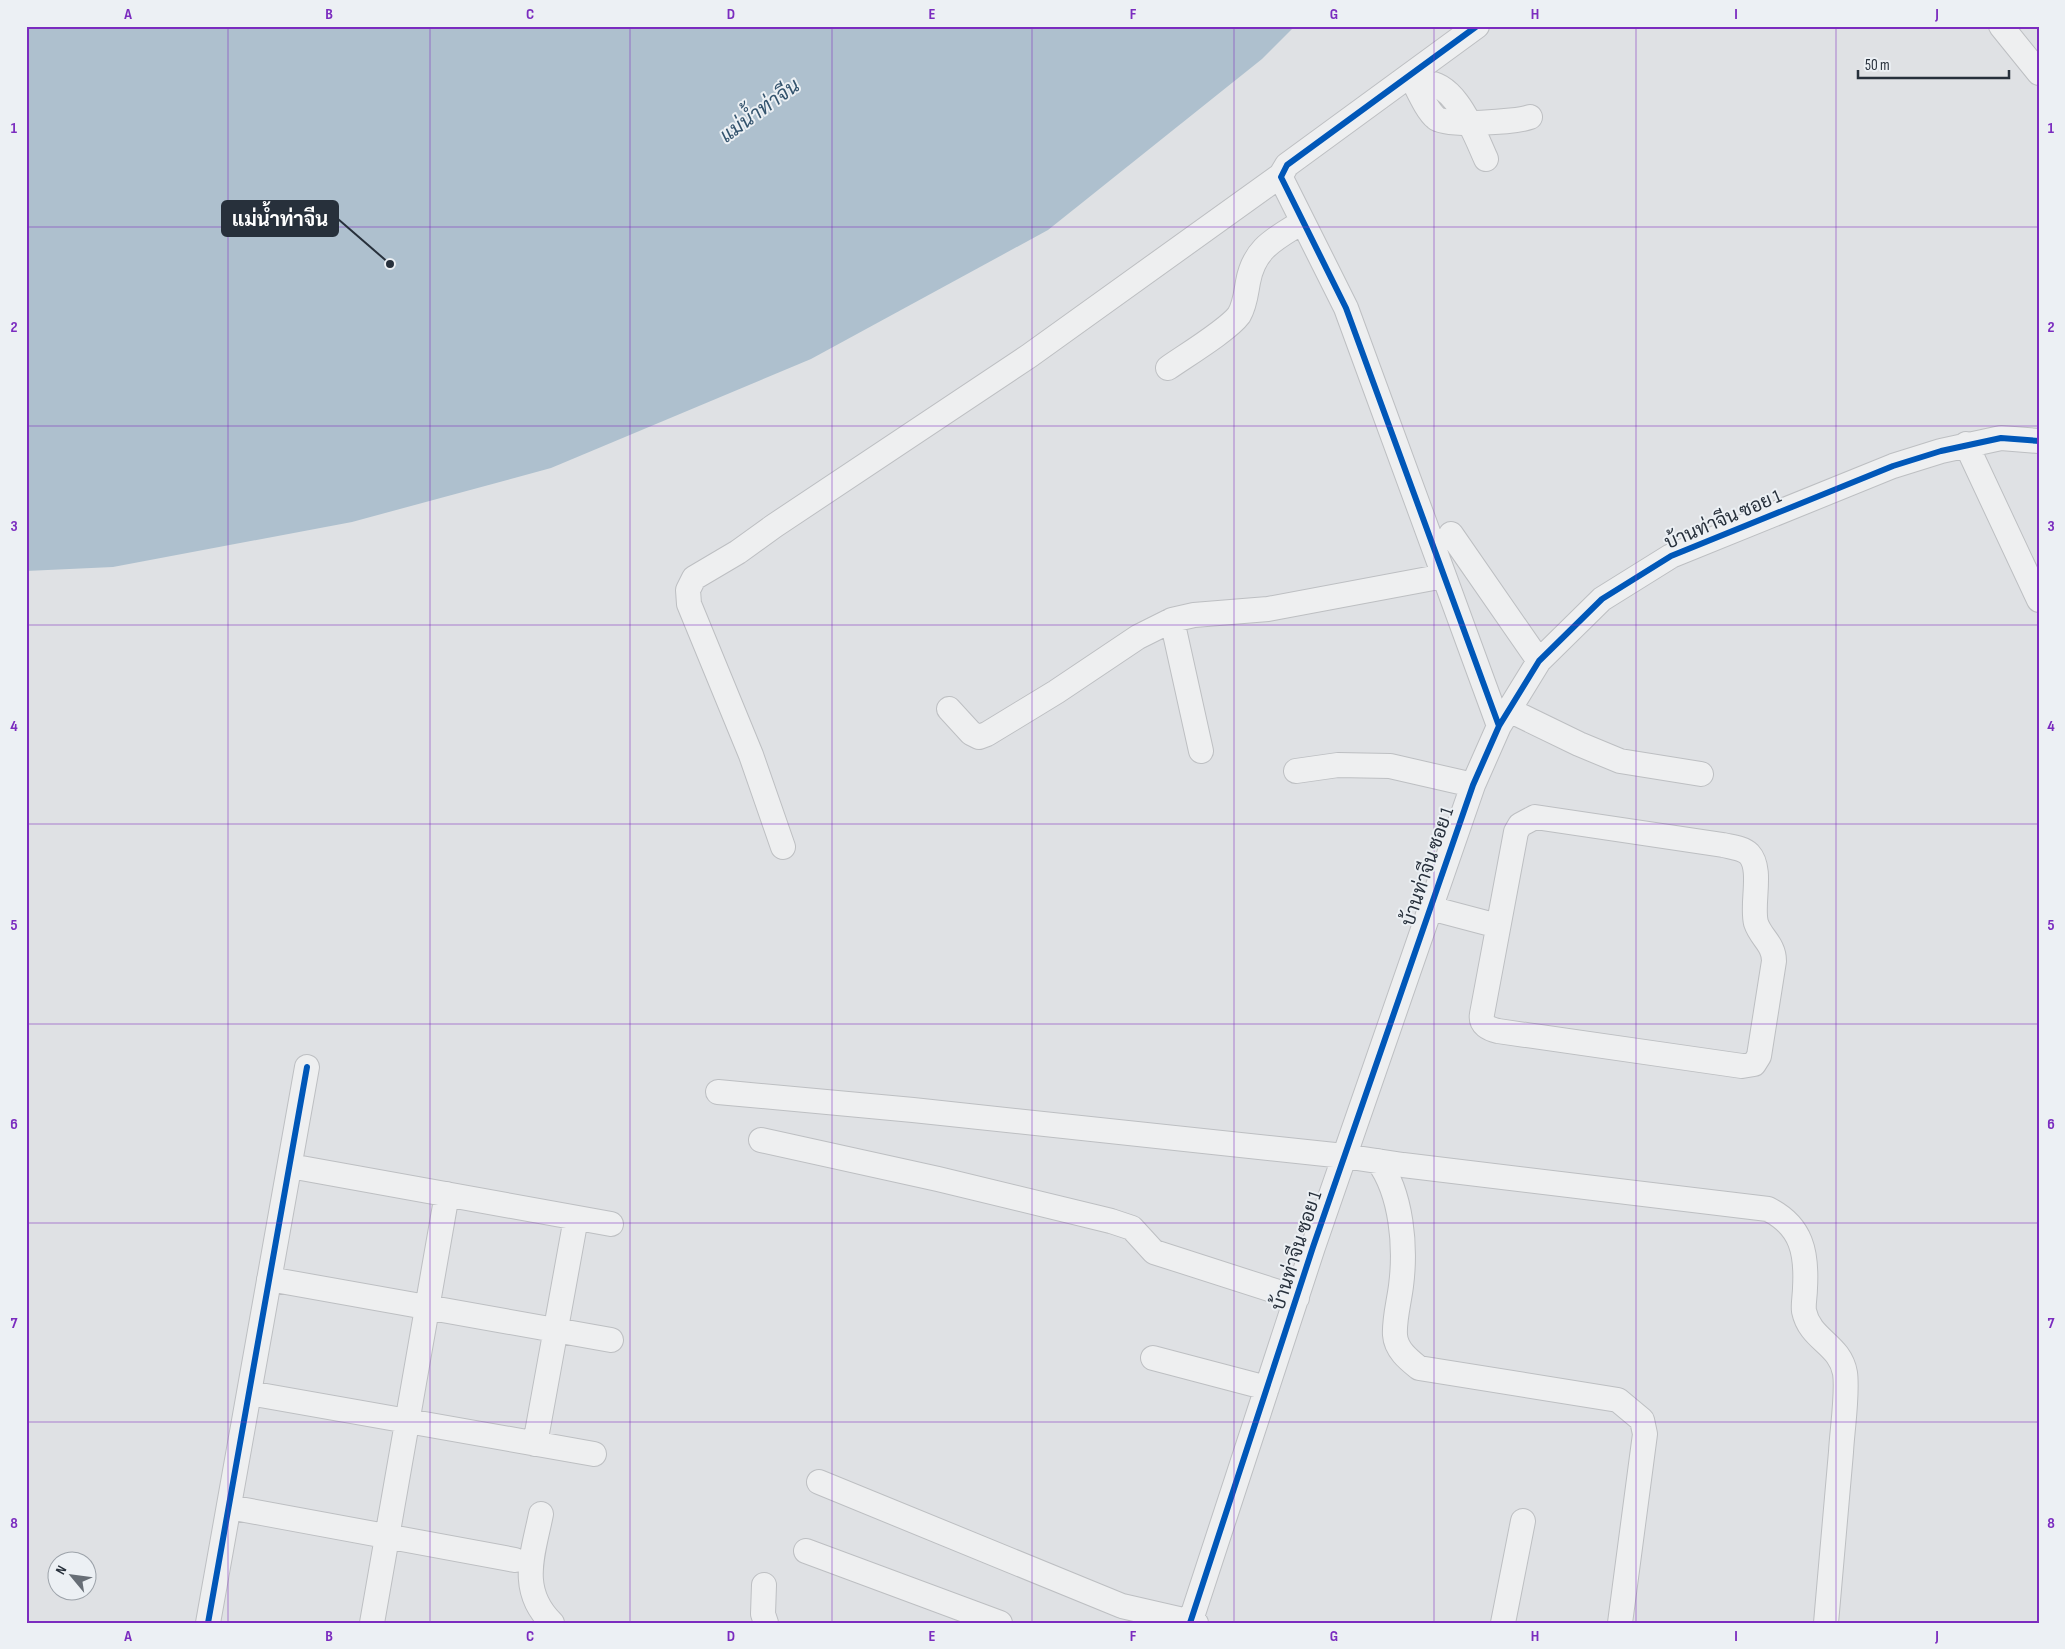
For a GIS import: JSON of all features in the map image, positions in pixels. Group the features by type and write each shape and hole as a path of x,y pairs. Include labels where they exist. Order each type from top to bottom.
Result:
{"street":[{"path":"783,846 750,755 689,604 688,590 694,578 738,552 1029,356 1281,174 1287,164 1413,80 1477,26"},
{"path":"2002,26 2039,73"},
{"path":"1413,80 1430,84 1445,92 1463,109 1486,159"},
{"path":"1469,122 1503,122 1530,117"},
{"path":"1281,174 1302,222 1346,308 1444,576 1504,718 1579,744 1620,761 1701,774"},
{"path":"1168,368 1233,321 1243,306 1252,265 1258,254 1265,245 1302,222"},
{"name":"บ้านท่าจีน ซอย 1","path":"1192,1622 1344,1156 1473,785 1504,718 1539,661 1602,599 1671,556 1893,466 1966,444 2001,438 2039,441"},
{"path":"1966,444 2039,600"},
{"path":"1451,534 1539,661"},
{"path":"949,709 971,732 980,737 1056,692 1138,637 1172,620 1194,615 1268,609 1444,576"},
{"path":"1172,620 1201,750"},
{"path":"1296,771 1338,765 1390,766 1473,785"},
{"path":"1534,817 1723,845 1744,851 1749,854 1753,861 1755,871 1754,915 1757,926 1769,942 1774,954 1758,1059 1750,1066 1742,1066 1490,1028 1481,1019 1498,926 1516,832 1520,824 1534,817"},
{"path":"1430,908 1498,926"},
{"path":"208,1623 307,1067"},
{"path":"718,1092 962,1115 1344,1156 1768,1209 1782,1216 1800,1239 1805,1260 1804,1309 1807,1322 1813,1331 1839,1355 1845,1374 1844,1409 1826,1623"},
{"path":"761,1140 938,1179 1111,1221 1132,1228 1154,1252 1297,1298"},
{"path":"1378,1161 1386,1172 1399,1213 1404,1240 1403,1270 1395,1337 1403,1354 1419,1368 1618,1400 1642,1420 1644,1434 1620,1623"},
{"path":"290,1166 611,1224"},
{"path":"372,1623 447,1194"},
{"path":"535,1444 576,1218"},
{"path":"270,1279 611,1340"},
{"path":"1153,1358 1267,1388"},
{"path":"249,1393 594,1454"},
{"path":"819,1482 1122,1606 1192,1622"},
{"path":"229,1507 515,1560"},
{"path":"541,1514 530,1571 530,1585 537,1604 552,1623"},
{"path":"1503,1623 1523,1521"},
{"path":"806,1551 1000,1623"},
{"path":"764,1584 763,1614 766,1623"}],"water":[{"path":"26,26 1295,26 1262,59 1048,230 811,359 551,468 352,522 113,567 26,571"}],"cycle path":[{"path":"1477,26 1287,165 1281,177 1346,308 1499,726"},
{"path":"1190,1623 1313,1247 1473,785 1499,726 1539,661 1602,599 1671,556 1893,466 1941,451 2001,438 2039,441"},
{"path":"208,1623 307,1067"}],"place":[{"name":"แม่น้ำท่าจีน","path":"390,264"}]}
